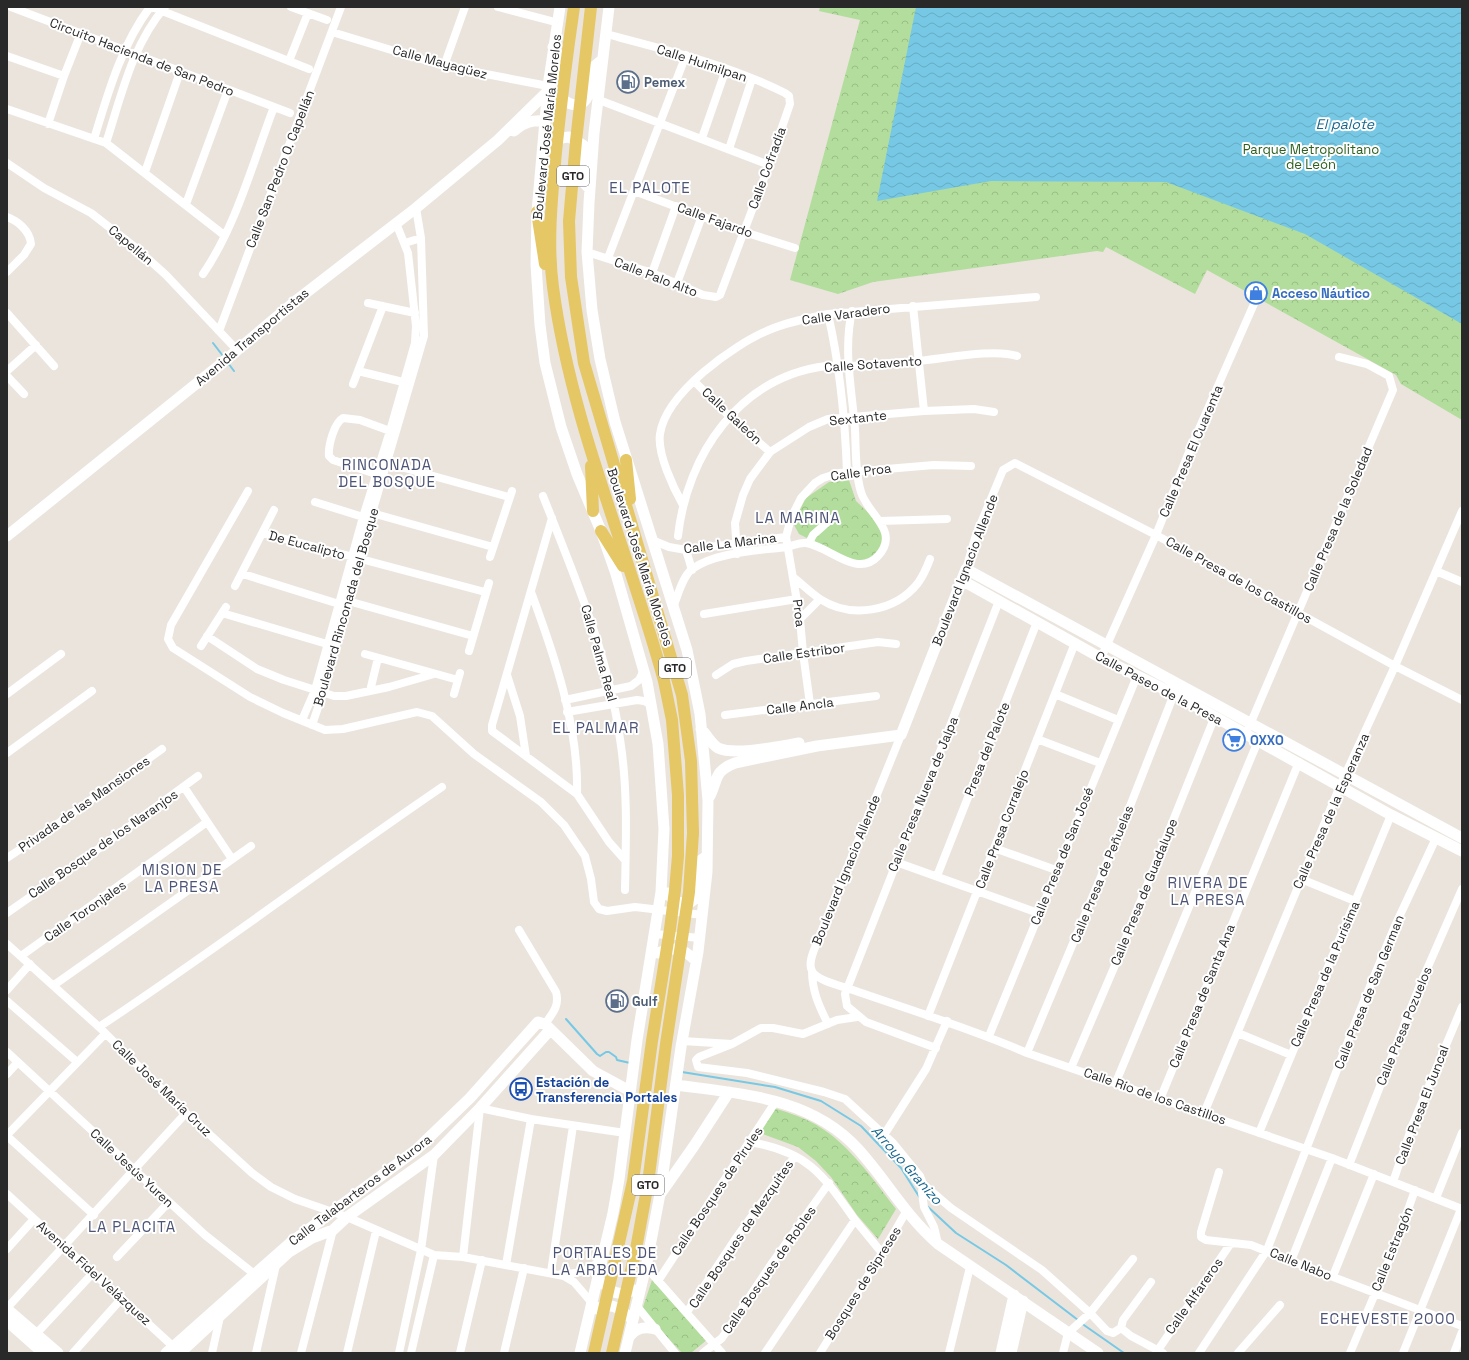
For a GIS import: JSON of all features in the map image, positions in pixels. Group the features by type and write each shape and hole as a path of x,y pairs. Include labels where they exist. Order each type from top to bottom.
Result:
{"main road":[{"name":"Boulevard José María Morelos","path":"574,7 564,75 553,189 553,286 571,387 591,453 635,584 664,680 672,720 678,795 678,856 670,929 633,1181 594,1353"},
{"name":"Boulevard José María Morelos","path":"591,7 576,141 569,221 571,277 580,346 592,394 682,695 691,768 693,833 689,892 645,1202 612,1353"},
{"path":"537,212 547,272 559,324"},
{"path":"591,453 593,511"},
{"path":"626,460 632,526"},
{"path":"601,531 635,584"}],"street":[{"name":"Circuito Hacienda de San Pedro","path":"11,7 24,9 136,55 290,113"},
{"path":"94,139 124,50 139,23 151,7 163,9 309,69"},
{"path":"291,7 327,20"},
{"name":"Calle San Pedro O. Capellán","path":"219,331 341,7"},
{"path":"444,66 465,7"},
{"path":"498,7 559,23"},
{"name":"Boulevard José María Morelos","path":"560,7 559,23 548,88 539,188 537,212 536,292 545,363 561,427 577,474 601,531 644,670 658,744 662,783 664,845 659,909 631,1076 625,1133 614,1206 580,1353"},
{"name":"Boulevard José María Morelos","path":"609,7 602,60 590,189 587,252 592,310 600,359 626,460 674,607 694,680 702,729 708,800"},
{"path":"106,143 136,55 143,39 163,9"},
{"path":"289,61 308,13"},
{"name":"Calle Mayagüez","path":"332,32 444,66 548,88"},
{"path":"48,124 64,76 81,33"},
{"name":"Calle Huimilpan","path":"606,34 686,55 726,69 785,93 789,96 790,104"},
{"path":"554,47 560,61 557,87 560,97 573,105 582,104 586,99 590,91 594,66 602,60"},
{"path":"608,258 686,55"},
{"path":"7,56 64,76"},
{"path":"702,138 726,69"},
{"path":"145,172 180,72"},
{"path":"730,149 752,79"},
{"name":"Avenida Transportistas","path":"7,536 222,363 298,299 416,208 498,140 548,88"},
{"path":"186,204 228,90"},
{"path":"599,100 702,138 769,165"},
{"name":"Calle Cofradía","path":"724,291 790,104"},
{"path":"203,274 216,256 274,107"},
{"path":"7,109 106,143 224,235"},
{"name":"Avenida Transportistas","path":"498,140 513,132 524,123 534,120 545,121"},
{"path":"539,188 547,179 550,151 555,143 561,138 569,137 583,146 582,181 590,189"},
{"name":"Capellán","path":"7,163 44,188 103,222 166,275 219,331 235,352"},
{"name":"Calle Fajardo","path":"634,190 744,232 796,248"},
{"path":"652,273 676,206"},
{"name":"Boulevard Rinconada del Bosque","path":"302,720 319,691 348,601 363,517 376,474 384,463 390,430 424,336 421,238 416,208"},
{"path":"677,283 702,216"},
{"path":"7,217 16,222 25,230 31,240 30,248 7,272"},
{"name":"Boulevard Rinconada del Bosque","path":"312,725 328,644 339,604 372,513 384,463 407,383 415,343 409,259 405,243 396,223"},
{"path":"405,243 421,238"},
{"name":"Calle Palo Alto","path":"587,252 652,273 712,297 720,296 724,291"},
{"name":"Calle Presa El Cuarenta","path":"1101,658 1156,535 1191,447 1261,288"},
{"name":"Calle Varadero","path":"683,505 672,484 665,464 660,434 667,414 679,396 694,381 725,355 763,333 798,320 828,314 1036,297"},
{"path":"368,303 414,313"},
{"path":"353,384 383,306"},
{"path":"913,306 924,411"},
{"name":"Calle La Marina","path":"674,607 681,588 692,570 711,560 798,543 809,543 831,552 847,561 857,564 868,562 878,556 885,544 884,529 880,521 865,502 861,493 858,472 849,366 848,334 852,311"},
{"path":"7,313 54,366"},
{"path":"828,314 834,337 838,366 844,418 847,472"},
{"path":"834,337 848,334"},
{"path":"7,371 36,345"},
{"name":"Calle Sotavento","path":"678,536 683,505 692,475 704,452 714,434 729,416 757,393 795,374 826,366 849,366 919,361 995,353 1017,356"},
{"name":"Calle Presa de la Soledad","path":"1248,729 1393,390 1389,376 1367,364 1339,357"},
{"path":"358,371 407,383"},
{"path":"7,376 24,394"},
{"name":"Calle Galeón","path":"694,381 729,416 770,452"},
{"name":"Sextante","path":"736,554 735,523 742,496 750,479 770,452 809,426 828,420 924,411 974,409 994,412"},
{"path":"376,474 332,460 329,456 329,448 338,424 343,418 360,420 390,430"},
{"path":"384,463 510,494 490,557"},
{"name":"Calle Presa de los Castillos","path":"1015,463 1156,535 1395,666 1462,700"},
{"name":"Boulevard Ignacio Allende","path":"828,1024 817,1002 812,985 812,958 816,945 963,581 976,535 1003,470 1015,463"},
{"name":"Calle Proa","path":"786,536 795,508 807,490 823,478 839,473 866,470 934,465 971,466"},
{"path":"248,491 175,617 169,630 168,639 173,648 250,697 325,730 337,730 417,712 432,716 474,754 541,802 564,825 585,856 591,879 594,902 597,907 607,911 630,907 703,915"},
{"name":"Calle Palma Real","path":"543,496 588,610 614,703 624,773 626,808 625,890"},
{"path":"315,502 363,517"},
{"path":"235,586 243,574 274,510"},
{"name":"Calle Presa de la Esperanza","path":"1204,1113 1340,786 1347,775 1462,511"},
{"path":"372,513 493,547"},
{"path":"552,518 492,725 492,731 577,794 609,842 625,860"},
{"path":"809,543 813,536 831,519"},
{"path":"880,521 947,519"},
{"name":"De Eucalipto","path":"263,533 485,592"},
{"path":"786,536 788,546"},
{"name":"Calle La Marina","path":"652,540 669,547 686,550 786,536"},
{"name":"Proa","path":"788,546 800,619 810,704"},
{"path":"686,550 692,570"},
{"path":"794,578 820,599 852,610 877,610 889,605 911,591 918,583 930,559"},
{"name":"Calle Paseo de la Presa","path":"966,570 1107,646 1248,729 1258,741 1299,762 1391,815 1462,851"},
{"path":"1436,571 1462,582"},
{"path":"243,574 339,604"},
{"name":"Calle Paseo de la Presa","path":"963,581 1101,658 1215,716 1248,729 1347,775 1462,838"},
{"path":"469,651 488,583"},
{"path":"531,592 544,629 565,700 574,744 578,778 577,794"},
{"path":"704,614 797,599"},
{"path":"800,619 820,599"},
{"path":"348,601 473,636"},
{"name":"Calle Presa Nueva de Jalpa","path":"846,988 999,601"},
{"path":"201,646 224,610 328,644"},
{"name":"Presa del Palote","path":"937,876 1037,622"},
{"path":"208,636 256,669 284,680 340,697 389,687 434,674"},
{"name":"Calle Estribor","path":"716,675 733,664 878,642 896,644"},
{"name":"Calle Presa Corralejo","path":"928,1016 1075,643"},
{"path":"7,694 61,654"},
{"path":"365,654 434,674 459,676 454,694"},
{"path":"370,691 378,658"},
{"path":"565,700 634,685 639,680 644,670"},
{"path":"507,675 520,716 526,756"},
{"name":"Calle Presa de San José","path":"989,1036 1038,913 1137,676"},
{"path":"7,752 92,691"},
{"path":"1055,694 1118,720"},
{"name":"Calle Presa de Peñuelas","path":"1028,1053 1123,824 1174,694"},
{"name":"Calle Ancla","path":"725,715 876,696"},
{"path":"567,712 614,703 640,700 652,706"},
{"name":"Calle Presa de Guadalupe","path":"1071,1068 1113,970 1215,716"},
{"path":"702,729 713,744 720,748 744,750 903,731"},
{"path":"625,1353 647,1262 660,1194 676,1081 703,915 707,856 708,800 718,774 724,768 735,763 817,746 903,731"},
{"path":"1037,738 1100,763"},
{"path":"1116,1082 1258,741"},
{"name":"Privada de las Mansiones","path":"7,858 162,749"},
{"name":"Calle Presa de Santa Ana","path":"1161,1097 1299,762"},
{"name":"Calle Bosque de los Naranjos","path":"7,913 198,776"},
{"path":"184,786 232,859"},
{"path":"99,1027 199,960 372,834 442,787"},
{"name":"Calle Presa de la Purísima","path":"1259,1133 1391,815"},
{"name":"Calle Toronjales","path":"21,956 207,822"},
{"name":"Calle Presa de San German","path":"1199,1353 1267,1250 1394,928 1436,838"},
{"path":"664,845 671,860 668,893 670,897 681,903 692,902 694,900 697,894 699,863 707,856"},
{"path":"54,985 251,846"},
{"path":"994,848 1056,870"},
{"path":"896,862 1038,913"},
{"path":"1302,879 1355,901"},
{"name":"Calle Presa Pozuelos","path":"1349,1164 1420,985 1462,889"},
{"path":"519,930 556,992 557,1004 547,1027 593,1070 630,1091"},
{"path":"655,934 700,938"},
{"name":"Calle José María Cruz","path":"7,944 99,1027 186,1113 261,1180 278,1191 330,1212 347,1217 376,1231 434,1255 463,1257 555,1273"},
{"path":"652,956 667,949 679,949 687,952 696,961"},
{"path":"7,990 30,964"},
{"path":"812,971 816,976 846,988 845,1002 857,1017 866,1022 936,1048"},
{"name":"Calle Río de los Castillos","path":"846,988 947,1021 989,1036 1028,1053 1161,1097 1349,1164 1462,1209"},
{"path":"7,1001 76,1061"},
{"name":"Calle Presa El Juncal","path":"1393,1182 1412,1126 1462,1007"},
{"path":"857,1017 828,1024 803,1034 773,1028 761,1028 732,1044 699,1057 696,1060 696,1064 698,1066 747,1072 845,1099 884,1135 920,1176 924,1184 951,1208 1042,1270 1088,1315 1107,1331 1113,1333 1121,1328 1123,1320 1151,1282"},
{"path":"884,1135 914,1089 936,1048 947,1021"},
{"name":"Calle Talabarteros de Aurora","path":"173,1351 220,1317 257,1277 290,1243 416,1150 470,1098 538,1022 547,1027 480,1108 434,1155 347,1217 333,1230 301,1244 276,1265 257,1277 173,1351"},
{"path":"1238,1033 1291,1055"},
{"path":"94,1215 7,1135 76,1061 105,1034"},
{"path":"682,1044 732,1044"},
{"name":"Calle Jesús Yuren","path":"7,1052 205,1235 257,1277"},
{"path":"7,1074 18,1062"},
{"path":"676,1081 776,1101 808,1112 840,1132 871,1165 919,1227 938,1244 1098,1353"},
{"path":"660,1194 694,1146 729,1092"},
{"path":"470,1098 480,1108 531,1119 625,1133"},
{"name":"Calle Bosques de Pirules","path":"658,1281 776,1101"},
{"path":"463,1257 480,1108"},
{"path":"58,1353 7,1308 135,1171 186,1113"},
{"path":"506,1265 531,1119"},
{"path":"555,1273 573,1126"},
{"path":"1436,1198 1462,1134"},
{"path":"750,1142 782,1149 816,1169 829,1183 855,1220 882,1253"},
{"path":"399,1353 409,1313 421,1250 434,1155"},
{"name":"Calle Bosques de Mezquites","path":"687,1312 736,1238 795,1156"},
{"path":"1291,1261 1332,1158"},
{"name":"Calle Nabo","path":"1219,1172 1201,1232 1201,1236 1206,1240 1251,1245 1267,1250 1291,1261 1462,1326"},
{"path":"1333,1276 1374,1174"},
{"name":"Calle Bosques de Robles","path":"703,1353 722,1338 772,1263 829,1183"},
{"path":"924,1184 922,1193 924,1206 934,1227 938,1244"},
{"name":"Calle Estragón","path":"1350,1353 1395,1246 1415,1190"},
{"name":"Avenida Fidel Velázquez","path":"7,1195 122,1298 173,1351"},
{"path":"117,1256 169,1202"},
{"path":"1403,1353 1462,1209"},
{"name":"Bosques de Sipreses","path":"820,1353 906,1212"},
{"path":"7,1249 34,1219"},
{"path":"765,1353 855,1220"},
{"path":"301,1353 333,1230"},
{"path":"347,1353 376,1231"},
{"name":"Calle Alfareros","path":"1160,1352 1231,1242"},
{"path":"555,1273 577,1273 589,1269 600,1259 605,1245"},
{"path":"410,1353 434,1255"},
{"path":"1063,1353 1068,1332 1088,1315 1133,1259"},
{"path":"460,1353 482,1260"},
{"path":"647,1262 653,1275 722,1353"},
{"path":"601,1263 603,1282 609,1289 617,1293 626,1293 638,1287 644,1275"},
{"path":"256,1353 276,1265"},
{"path":"949,1353 970,1267"},
{"path":"504,1353 524,1268"},
{"path":"36,1334 93,1273"},
{"path":"555,1273 574,1282 592,1303"},
{"path":"626,1293 675,1353"},
{"path":"73,1353 122,1298"},
{"path":"1001,1353 1019,1298"},
{"path":"1011,1353 1019,1298"},
{"path":"1238,1353 1280,1305"},
{"path":"589,1319 594,1312 605,1306 614,1306 622,1310 629,1320 630,1332"},
{"path":"409,1313 420,1315"},
{"path":"212,1353 220,1317"},
{"path":"7,1321 43,1353"},
{"path":"630,1332 647,1327 655,1329"},
{"path":"1121,1328 1160,1352"},
{"path":"1454,1353 1462,1332"}],"green space":[{"name":"El palote","path":"820,7 1462,7 1462,420 1401,384 1396,375 1207,270 1195,294 1106,247 1103,252 1097,251 873,282 838,294 790,280 860,20 819,11"},
{"path":"849,480 856,501 879,523 882,532 882,544 878,552 867,561 854,562 799,534 793,523 806,498 829,482"},
{"path":"774,1108 805,1119 822,1129 846,1148 867,1172 896,1209 878,1239 857,1215 831,1177 816,1161 798,1147 760,1133"},
{"path":"653,1277 708,1339 691,1353 682,1353 642,1310"}],"water":[{"name":"El palote","path":"916,7 1462,7 1462,324 1305,234 1166,182 991,181 877,201"}],"waterway":[{"path":"213,343 223,356"},
{"path":"228,363 234,371"},
{"name":"Arroyo Granizo","path":"566,1019 597,1054 600,1056 606,1052 609,1052 616,1057 617,1060 630,1063"},
{"name":"Arroyo Granizo","path":"682,1072 775,1087 821,1101 861,1126 901,1168 920,1198"},
{"name":"Arroyo Granizo","path":"927,1206 956,1233 1006,1265 1078,1320"},
{"name":"Arroyo Granizo","path":"1081,1323 1124,1353"}],"place":[{"name":"Pemex","path":"628,82"},
{"name":"Acceso Náutico","path":"1256,293"},
{"name":"OXXO","path":"1234,740"},
{"name":"Gulf","path":"617,1001"},
{"name":"Estación de Transferencia Portales","path":"521,1089"}],"district":[{"name":"EL PALOTE","path":"650,187"},
{"name":"RINCONADA DEL BOSQUE","path":"387,472"},
{"name":"LA MARINA","path":"798,517"},
{"name":"EL PALMAR","path":"596,727"},
{"name":"MISION DE LA PRESA","path":"182,878"},
{"name":"RIVERA DE LA PRESA","path":"1208,890"},
{"name":"LA PLACITA","path":"132,1226"},
{"name":"PORTALES DE LA ARBOLEDA","path":"605,1260"},
{"name":"ECHEVESTE 2000","path":"1388,1318"}],"park label":[{"name":"Parque Metropolitano de León","path":"1311,156"}]}
